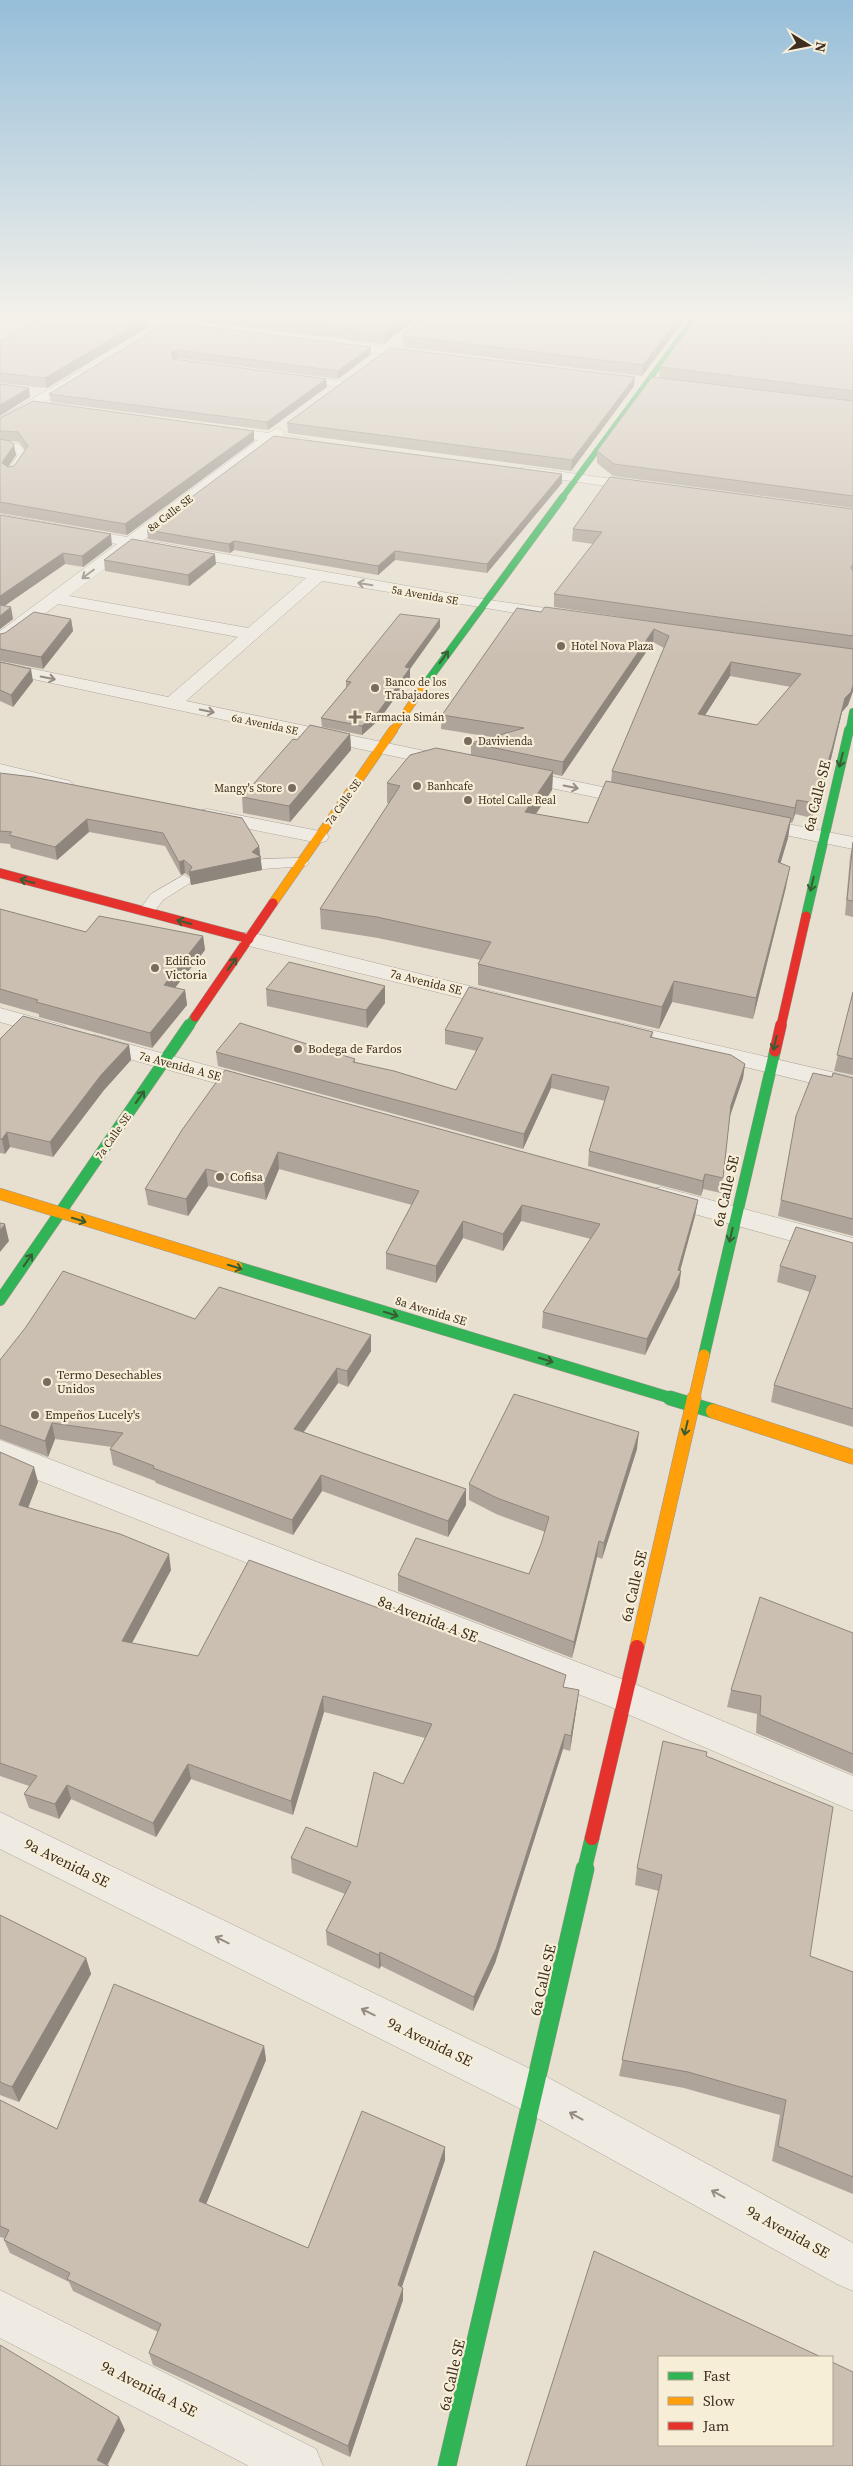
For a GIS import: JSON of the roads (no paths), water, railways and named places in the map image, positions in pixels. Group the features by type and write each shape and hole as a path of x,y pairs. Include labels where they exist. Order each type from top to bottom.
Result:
{"street":[{"path":"205,428 320,444"},
{"name":"8a Calle SE","path":"0,639 284,428"},
{"name":"7a Calle SE","path":"0,1300 380,748 482,604 614,428"},
{"path":"508,469 656,489"},
{"name":"5a Avenida SE","path":"0,519 318,576 570,617"},
{"path":"170,704 318,576"},
{"path":"55,598 251,634"},
{"name":"6a Avenida SE","path":"0,667 466,766"},
{"name":"6a Calle SE","path":"446,2466 853,712"},
{"path":"0,770 84,790"},
{"path":"495,771 659,804"},
{"path":"188,811 319,837"},
{"path":"736,820 853,843"},
{"name":"7a Avenida SE","path":"0,873 248,939 519,1005"},
{"name":"7a Avenida A SE","path":"0,1015 278,1093"},
{"path":"596,1024 853,1085"},
{"path":"640,1190 853,1248"},
{"name":"8a Avenida SE","path":"0,1194 59,1214 692,1404 853,1457"},
{"name":"8a Avenida A SE","path":"0,1452 624,1696 853,1794"},
{"name":"9a Avenida SE","path":"0,1830 532,2092 853,2268"},
{"name":"9a Avenida A SE","path":"0,2313 299,2466"}],"lane":[{"path":"0,445 15,446 23,455 11,473"},
{"path":"263,864 301,863"},
{"path":"146,912 157,897 184,880"}],"place":[{"name":"Hotel Nova Plaza","path":"561,646"},
{"name":"Banco de los Trabajadores","path":"375,688"},
{"name":"Farmacia Simán","path":"355,717"},
{"name":"Davivienda","path":"468,741"},
{"name":"Banhcafe","path":"417,786"},
{"name":"Mangy's Store","path":"292,788"},
{"name":"Hotel Calle Real","path":"468,800"},
{"name":"Edificio Victoria","path":"155,968"},
{"name":"Bodega de Fardos","path":"298,1049"},
{"name":"Cofisa","path":"220,1177"},
{"name":"Termo Desechables Unidos","path":"47,1382"},
{"name":"Empeños Lucely's","path":"35,1415"}]}
